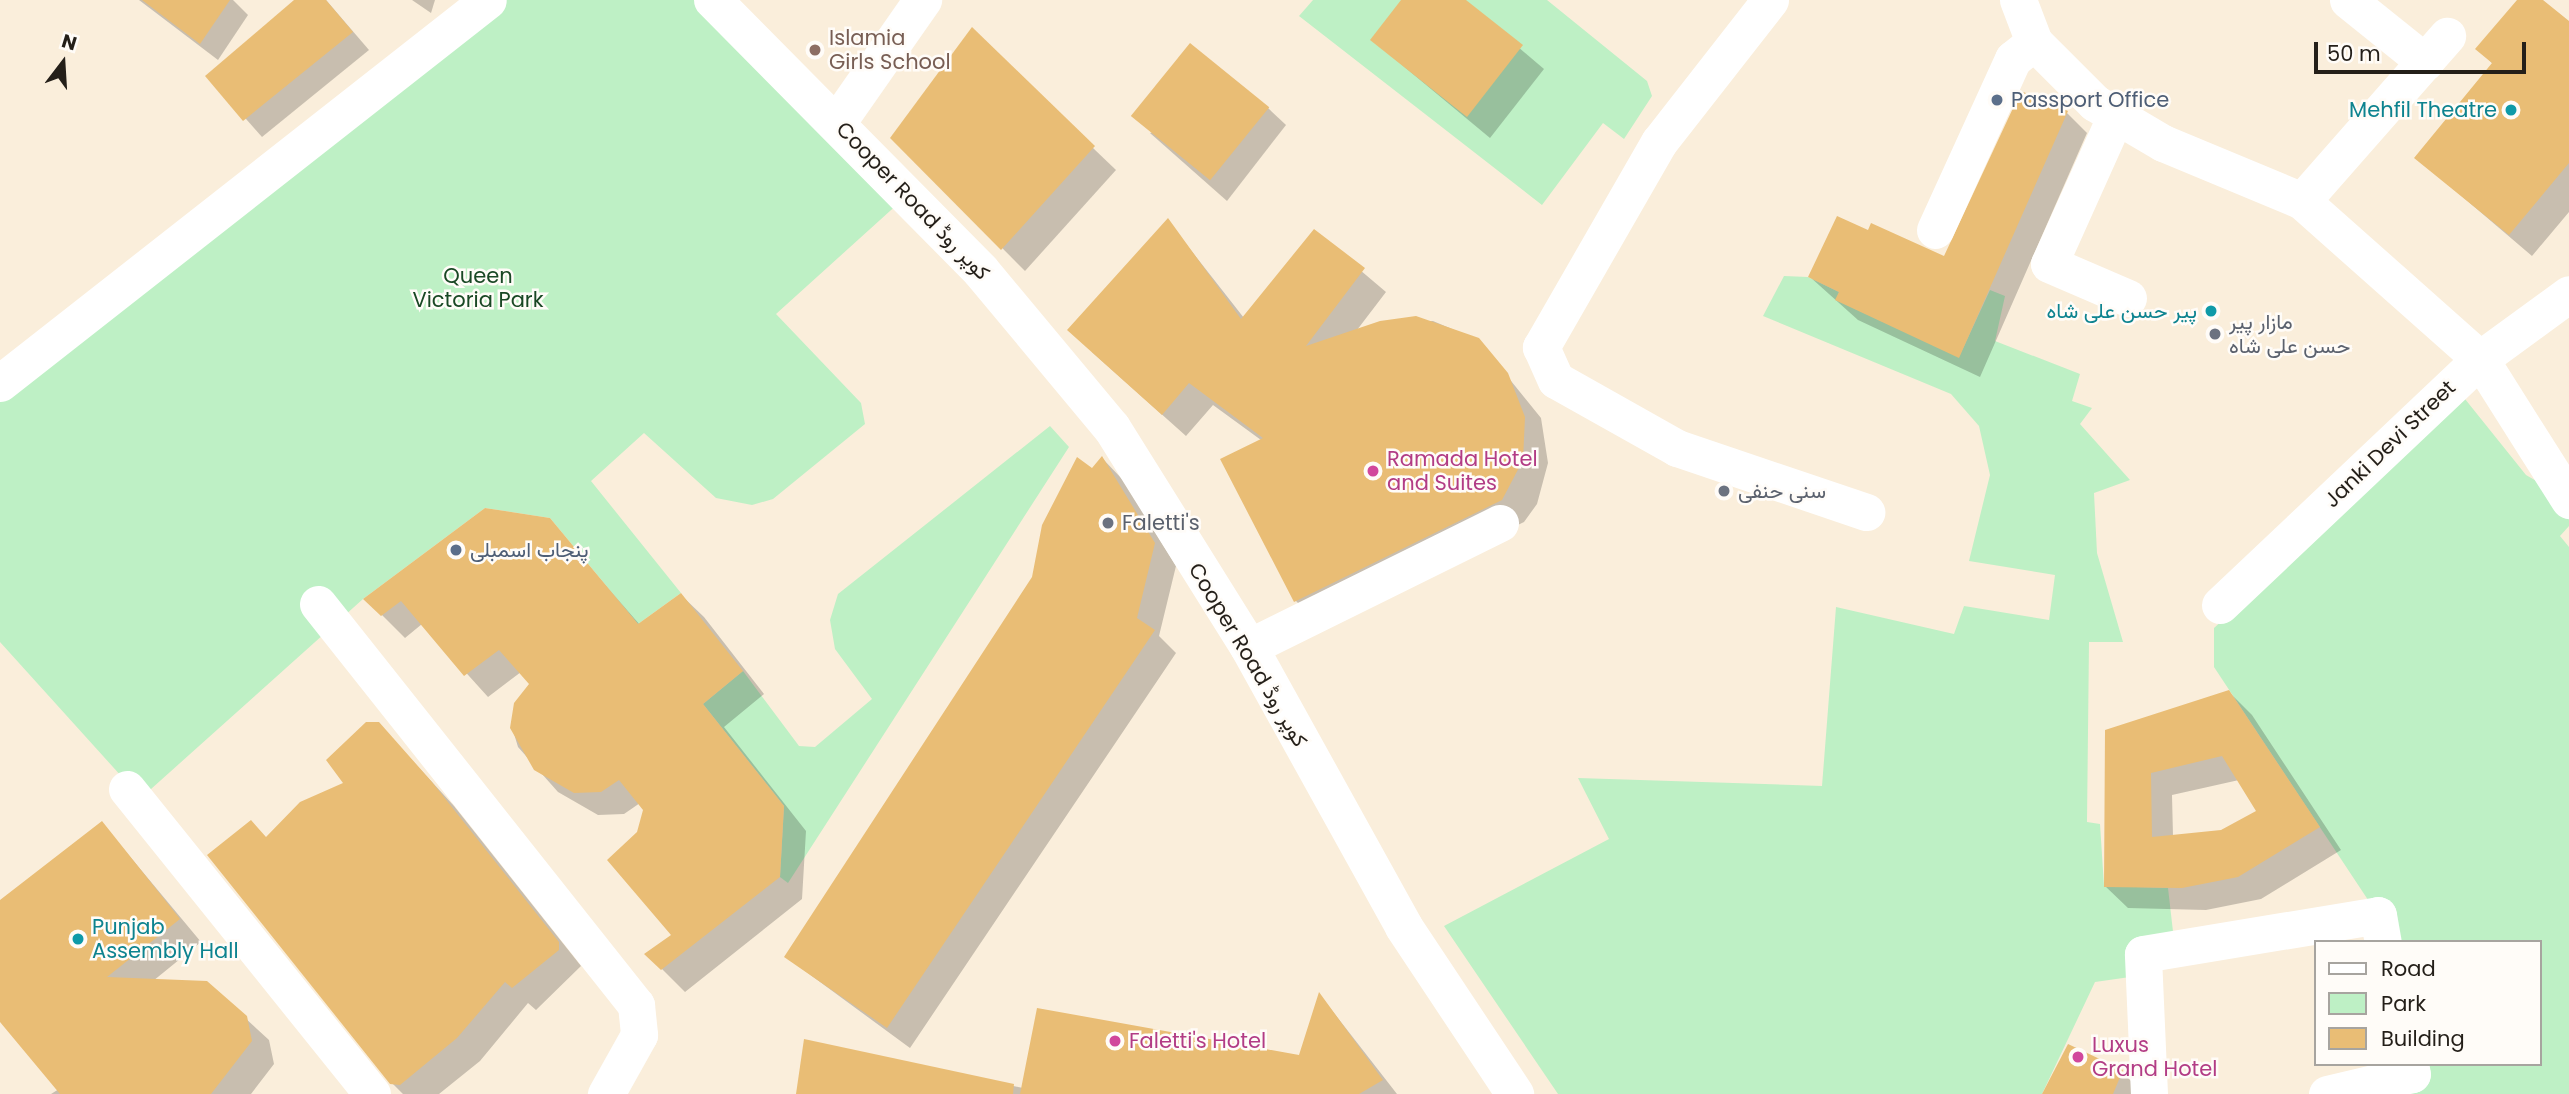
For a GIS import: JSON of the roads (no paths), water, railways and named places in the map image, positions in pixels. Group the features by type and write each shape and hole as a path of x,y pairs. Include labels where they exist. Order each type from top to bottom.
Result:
{"main road":[{"name":"Cooper Road کوپر روڈ","path":"713,0 838,122 1066,366 1112,428 1249,647 1404,927 1515,1094"},
{"path":"838,122 923,0"}],"street":[{"path":"0,383 488,0"},
{"path":"1770,0 1659,142 1541,347 1556,380 1677,448 1866,512"},
{"path":"2018,0 2034,42 2116,115 2163,143 2302,201 2480,359 2569,500"},
{"path":"2302,201 2436,49 2348,0"},
{"path":"1935,230 2013,59 2034,42"},
{"path":"2116,115 2049,264 2128,298"},
{"name":"Janki Devi Street","path":"2220,606 2480,359 2567,299"},
{"path":"1249,647 1500,523"},
{"path":"318,604 636,1005 639,1035 606,1094"},
{"path":"127,789 372,1094"},
{"path":"2149,1094 2143,954 2378,915 2383,940"},
{"path":"2327,1094 2412,1074 2410,1066"}],"place":[{"name":"Islamia Girls School","path":"815,50"},
{"name":"Passport Office","path":"1997,100"},
{"name":"Mehfil Theatre","path":"2511,110"},
{"name":"پیر حسن علی شاہ","path":"2211,311"},
{"name":"مازار پیر حسن علی شاہ","path":"2215,334"},
{"name":"Ramada Hotel and Suites","path":"1373,471"},
{"name":"سنی حنفی","path":"1724,491"},
{"name":"Faletti's","path":"1108,523"},
{"name":"پنجاب اسمبلی","path":"456,550"},
{"name":"Punjab Assembly Hall","path":"78,939"},
{"name":"Faletti's Hotel","path":"1115,1041"},
{"name":"Luxus Grand Hotel","path":"2078,1057"}],"park label":[{"name":"Queen Victoria Park","path":"478,288"}]}
